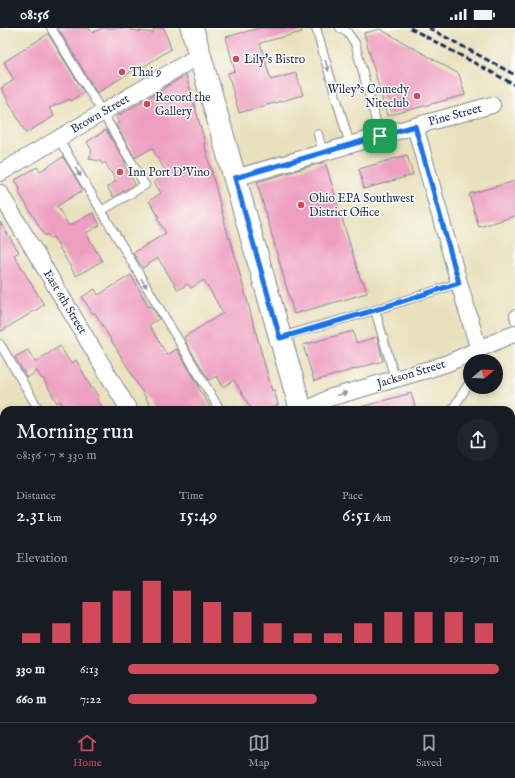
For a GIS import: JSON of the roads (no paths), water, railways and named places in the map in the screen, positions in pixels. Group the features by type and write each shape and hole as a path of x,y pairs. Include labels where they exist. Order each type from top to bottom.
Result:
{"street":[{"path":"192,28 300,406"},
{"name":"Brown Street","path":"0,173 200,55"},
{"name":"Pine Street","path":"235,178 492,105"},
{"path":"415,126 479,353"},
{"name":"East 6th Street","path":"0,193 127,406"},
{"name":"Jackson Street","path":"314,406 329,398 479,353 506,337 515,334"}],"lane":[{"path":"51,28 145,185 101,211"},
{"path":"316,28 350,145"},
{"path":"340,28 348,32 355,43 380,136"},
{"path":"318,134 323,153"},
{"path":"58,138 218,406"},
{"path":"280,338 459,283"},
{"path":"375,310 395,379"},
{"path":"515,314 515,320"},
{"path":"0,344 37,406"},
{"path":"455,406 463,393"}],"railway":[{"path":"410,28 515,85"},
{"path":"429,28 515,75"}],"place":[{"name":"Lily's Bistro","path":"236,59"},
{"name":"Thai 9","path":"122,72"},
{"name":"Wiley’s Comedy Niteclub","path":"417,96"},
{"name":"Record the Gallery","path":"147,104"},
{"name":"Inn Port D'Vino","path":"120,172"},
{"name":"Ohio EPA Southwest District Office","path":"301,205"}]}
